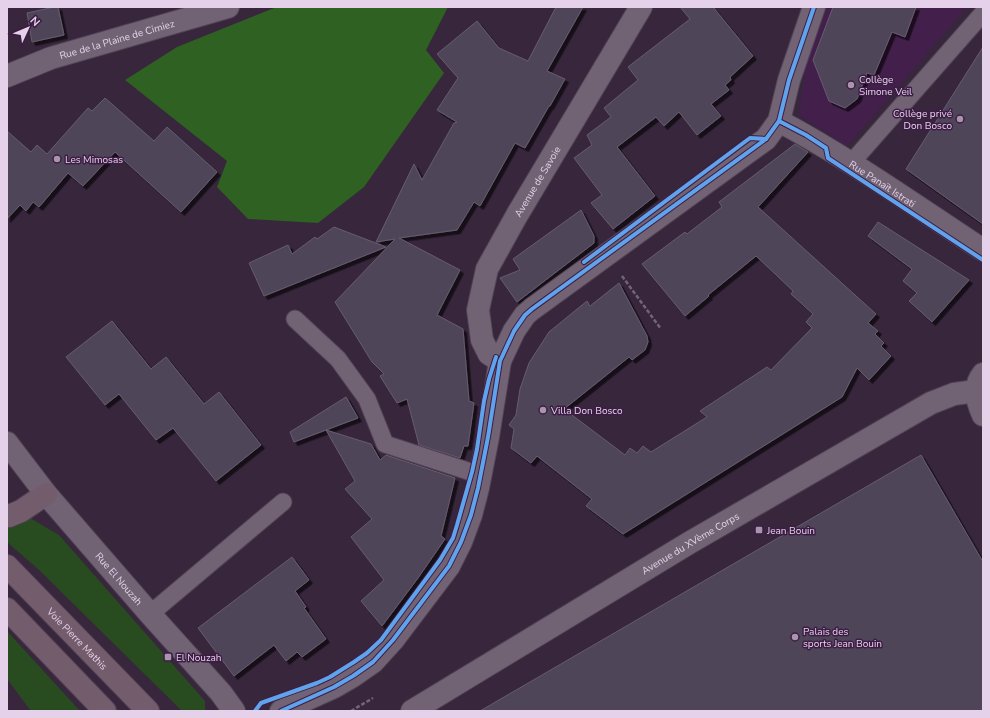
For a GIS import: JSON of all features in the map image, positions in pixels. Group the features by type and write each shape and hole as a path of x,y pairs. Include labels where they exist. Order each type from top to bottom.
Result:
{"highway":[{"path":"7,515 8,516 22,511 46,494"},
{"name":"Voie Pierre Mathis","path":"7,566 148,711"},
{"path":"7,609 105,711"}],"street":[{"name":"Rue de la Plaine de Cimiez","path":"7,76 51,58 228,7"},
{"name":"Avenue de Savoie","path":"500,361 489,354 482,340 478,310 487,269 517,215 641,7"},
{"path":"281,711 334,687 353,676 373,662 393,640 449,566 461,542 470,515 480,475 488,437 500,361 514,331 525,315 532,309 766,139 779,121 789,80 814,7"},
{"name":"Rue Panaït Istrati","path":"779,121 852,162 983,250"},
{"path":"980,383 979,407 983,415"},
{"name":"Avenue du XVème Corps","path":"412,711 689,543 931,403 980,383"},
{"name":"Rue El Nouzah","path":"7,443 46,494 221,693 234,711"}],"lane":[{"path":"852,162 983,13"},
{"path":"295,319 338,359 367,399 385,444 480,475"},
{"path":"150,614 283,502"}],"path":[{"path":"606,255 661,328"},
{"path":"351,711 373,698"}],"shaded area":[{"name":"Collège Simone Veil","path":"828,7 967,7 847,146 799,115 807,56"}],"green space":[{"path":"277,7 448,7 426,50 444,73 364,187 318,223 248,219 217,187 227,161 125,80 177,47"},
{"path":"30,518 59,535 205,701 205,711 182,711 38,569 7,542 7,526"},
{"path":"7,631 80,711 31,711 7,679"}],"building":[{"path":"58,7 64,35 32,42 27,13"},
{"path":"556,7 583,7 547,71 565,79 525,148 515,143 480,206 474,202 457,230 399,238 460,270 437,315 463,329 469,401 474,403 468,446 464,446 460,458 419,445 407,399 397,403 380,376 384,374 372,362 335,302 395,239 376,242 414,164 422,180 454,123 457,122 437,110 458,78 437,54 477,21 499,48 528,61"},
{"path":"680,7 713,7 753,56 730,77 731,80 725,85 729,90 711,104 721,116 697,135 679,112 664,126 656,117 617,147 655,196 613,229 591,203 602,195 574,158 592,145 587,135 611,117 604,108 638,80 628,67 690,19"},
{"path":"833,7 916,7 905,37 892,32 874,75 867,73 857,99 845,108 829,101 813,60"},
{"name":"Collège privé Don Bosco","path":"983,47 983,224 906,169"},
{"name":"Les Mimosas","path":"105,98 154,141 167,127 217,172 181,212 115,152 83,186 68,173 39,207 33,202 26,211 20,205 7,219 7,131 31,152 37,145 47,154 88,108 92,111"},
{"path":"795,144 808,152 758,207 876,314 868,323 878,331 875,334 884,343 881,346 891,356 869,380 857,368 842,397 623,534 586,506 592,499 537,456 531,463 511,448 514,429 509,425 516,415 520,389 529,363 549,332 587,301 590,306 619,283 647,336 648,342 645,350 632,360 629,357 564,409 625,455 630,448 637,453 643,446 651,452 707,417 700,411 767,367 771,370 812,328 806,322 813,314 791,294 793,291 756,256 685,316 642,264 685,232 687,234 722,207 719,202"},
{"path":"581,210 594,236 594,243 517,302 500,278 520,270 513,259"},
{"path":"878,222 969,280 932,322 909,301 917,293 903,281 912,269 868,236"},
{"path":"334,227 386,247 264,296 249,263 288,245 292,254 315,237 317,239"},
{"path":"112,321 151,369 166,357 204,404 219,392 261,445 216,481 173,428 156,440 119,394 105,405 66,357"},
{"path":"346,397 358,418 294,442 290,432"},
{"path":"326,430 371,444 380,460 386,455 455,478 441,536 445,539 382,626 361,601 384,580 351,537 372,519 345,489 355,481"},
{"name":"Palais des sports Jean Bouin","path":"921,455 983,562 983,711 480,711"},
{"path":"292,557 309,580 295,591 306,607 304,608 326,639 302,657 297,652 286,661 274,645 234,676 198,628"}],"cycle path":[{"path":"281,711 334,687 353,676 373,662 393,640 449,566 461,542 471,515 478,488 500,361 514,331 525,315 532,309 766,139 779,121 789,80 814,7"},
{"path":"779,121 806,135 826,148 828,158 983,260"},
{"path":"584,262 750,138 766,139"},
{"path":"255,711 261,703 330,677 367,653 381,640 440,560 453,538 472,472 484,401 496,357"}],"place":[{"name":"Collège Simone Veil","path":"851,85"},
{"name":"Collège privé Don Bosco","path":"960,119"},
{"name":"Les Mimosas","path":"57,159"},
{"name":"Villa Don Bosco","path":"543,410"},
{"name":"Jean Bouin","path":"759,530"},
{"name":"Palais des sports Jean Bouin","path":"795,637"},
{"name":"El Nouzah","path":"168,657"}]}
